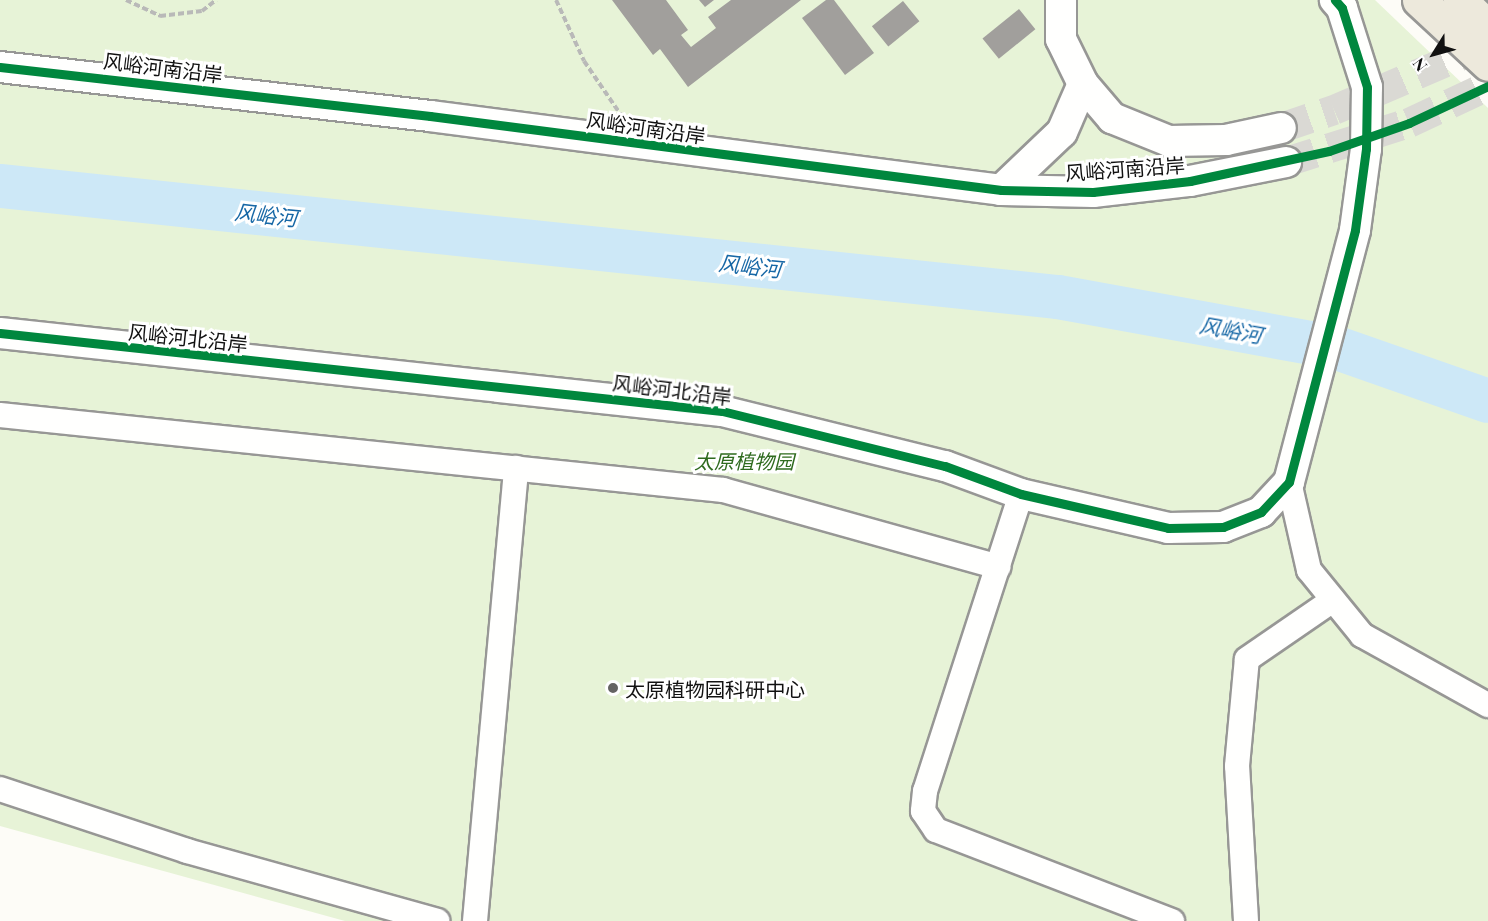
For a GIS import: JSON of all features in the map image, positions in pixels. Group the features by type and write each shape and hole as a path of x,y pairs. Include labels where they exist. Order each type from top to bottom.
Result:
{"main road":[{"path":"1419,0 1488,64"},
{"path":"1460,0 1488,27"}],"street":[{"path":"1061,0 1061,39 1083,84 1112,118 1169,141 1226,140 1281,128"},
{"path":"1335,0 1342,8 1366,87 1366,149 1355,230 1292,471 1308,570 1362,635 1488,705"},
{"name":"风峪河南沿岸","path":"0,67 1001,190 1093,192 1190,181 1286,162"},
{"path":"1001,190 1062,132 1083,84"},
{"name":"风峪河北沿岸","path":"0,333 722,411 945,466 1021,494 1168,528 1223,527 1261,512 1292,471"},
{"path":"0,415 723,490 998,567"},
{"path":"475,921 516,468"},
{"path":"1021,494 925,790 923,811 936,830 1172,921"},
{"path":"1246,921 1238,766 1248,659 1333,600"},
{"path":"0,789 188,851 437,921"}],"path":[{"path":"126,0 160,16 202,11 216,0"},
{"path":"556,0 584,61 642,145"}],"green space":[{"name":"太原植物园","path":"0,0 1375,0 1488,108 1488,921 345,921 0,826"}],"building":[{"path":"612,0 666,0 688,30 681,35 691,47 716,28 708,17 731,0 801,0 688,87 660,49 653,55"},
{"path":"699,0 714,0 705,7"},
{"path":"826,0 834,0 874,53 845,75 802,18"},
{"path":"903,1 919,21 888,46 872,26"},
{"path":"1019,9 1035,29 999,59 982,39"}],"waterway":[{"name":"风峪河","path":"0,186 1058,297 1334,347 1488,401"}],"tunnel":[{"path":"1281,128 1334,110 1488,44"},
{"path":"1286,162 1409,123 1488,86"}],"cycle path":[{"path":"0,333 722,411 945,466 1021,494 1168,528 1223,527 1261,512 1289,482 1355,230 1366,149 1367,87 1342,8 1335,0"},
{"path":"0,67 430,116 1001,190 1093,192 1190,181 1329,151 1409,123 1488,86"}],"place":[{"name":"太原植物园科研中心","path":"613,688"}]}
